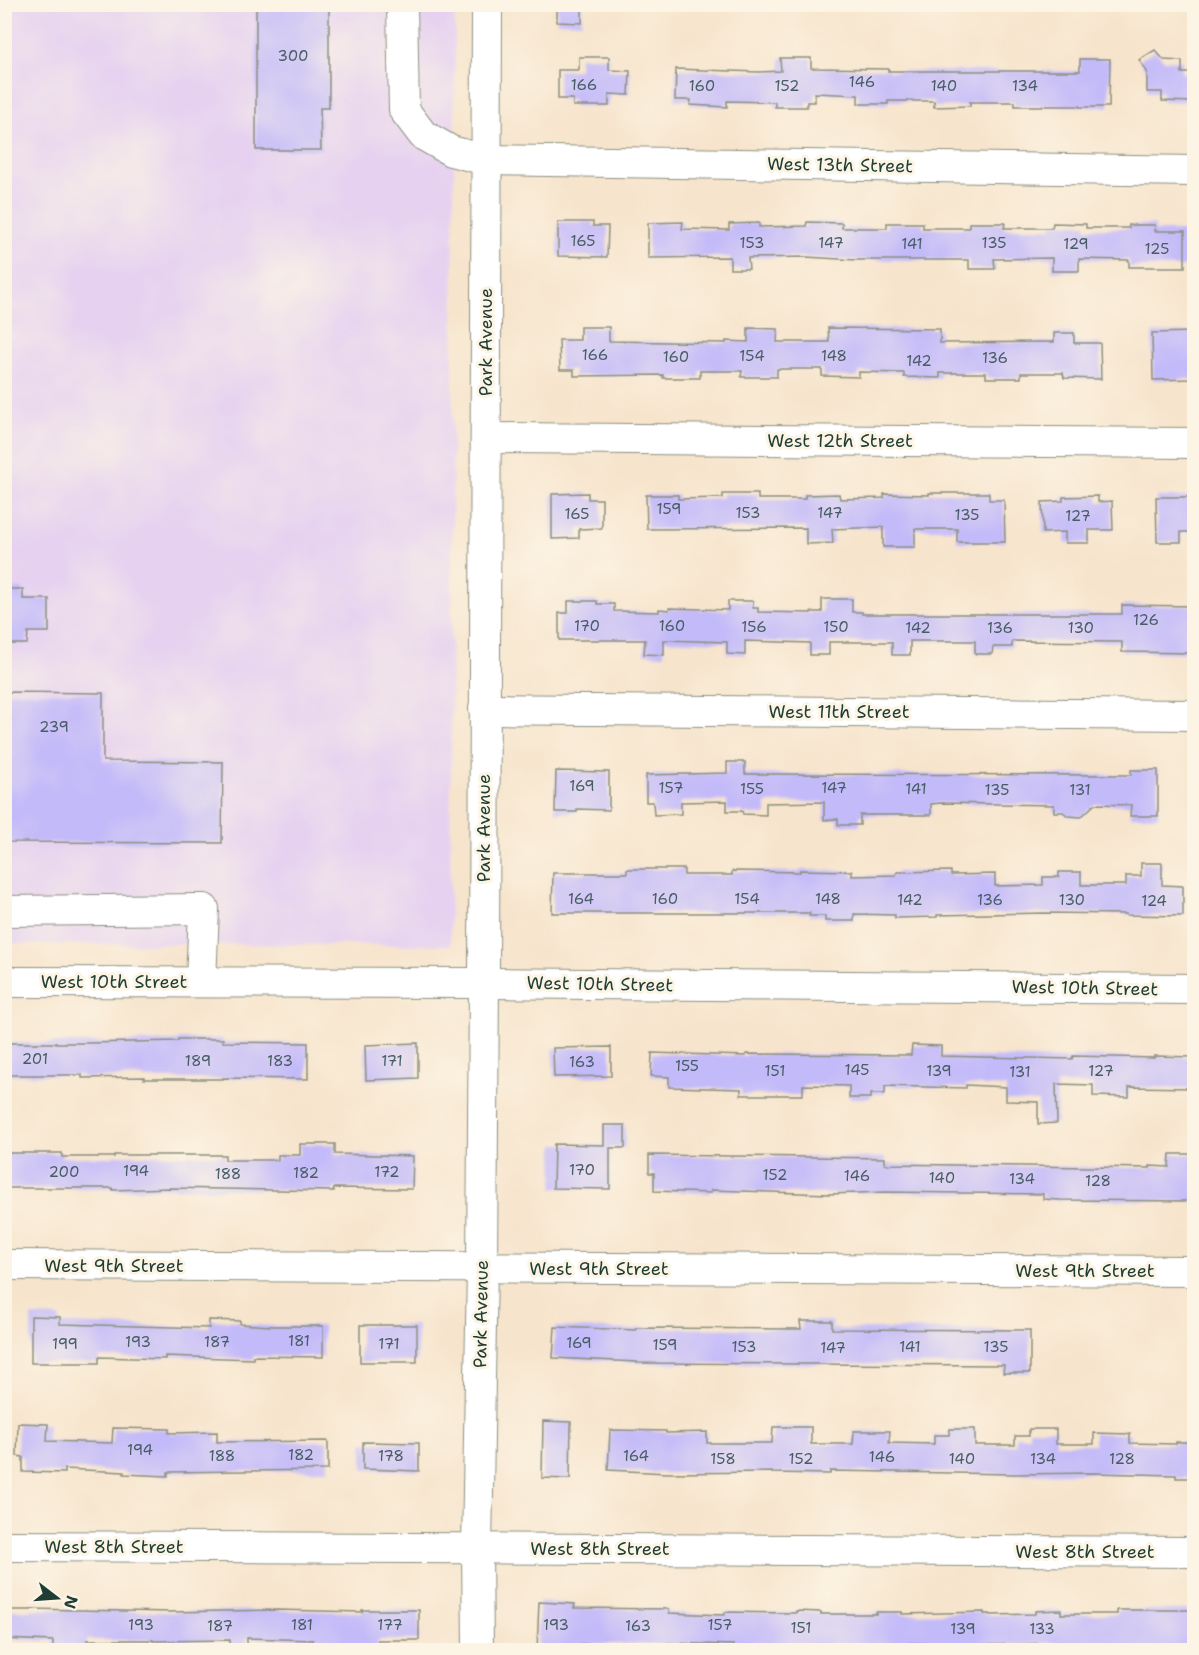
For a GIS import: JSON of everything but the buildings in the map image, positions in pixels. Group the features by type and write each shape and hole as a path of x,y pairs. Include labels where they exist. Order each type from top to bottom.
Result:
{"street":[{"name":"West 13th Street","path":"402,4 404,110 423,135 451,152 486,160 1194,171"},
{"name":"Park Avenue","path":"478,1650 477,1548 484,983 487,4"},
{"name":"West 12th Street","path":"486,438 1194,443"},
{"name":"West 11th Street","path":"484,709 1194,715"},
{"path":"4,910 204,909 201,982"},
{"name":"West 10th Street","path":"4,982 484,983 1194,989"},
{"name":"West 9th Street","path":"4,1265 1194,1271"},
{"name":"West 8th Street","path":"4,1546 1194,1552"}],"shaded area":[{"path":"5,5 455,5 450,945 5,944"}]}
